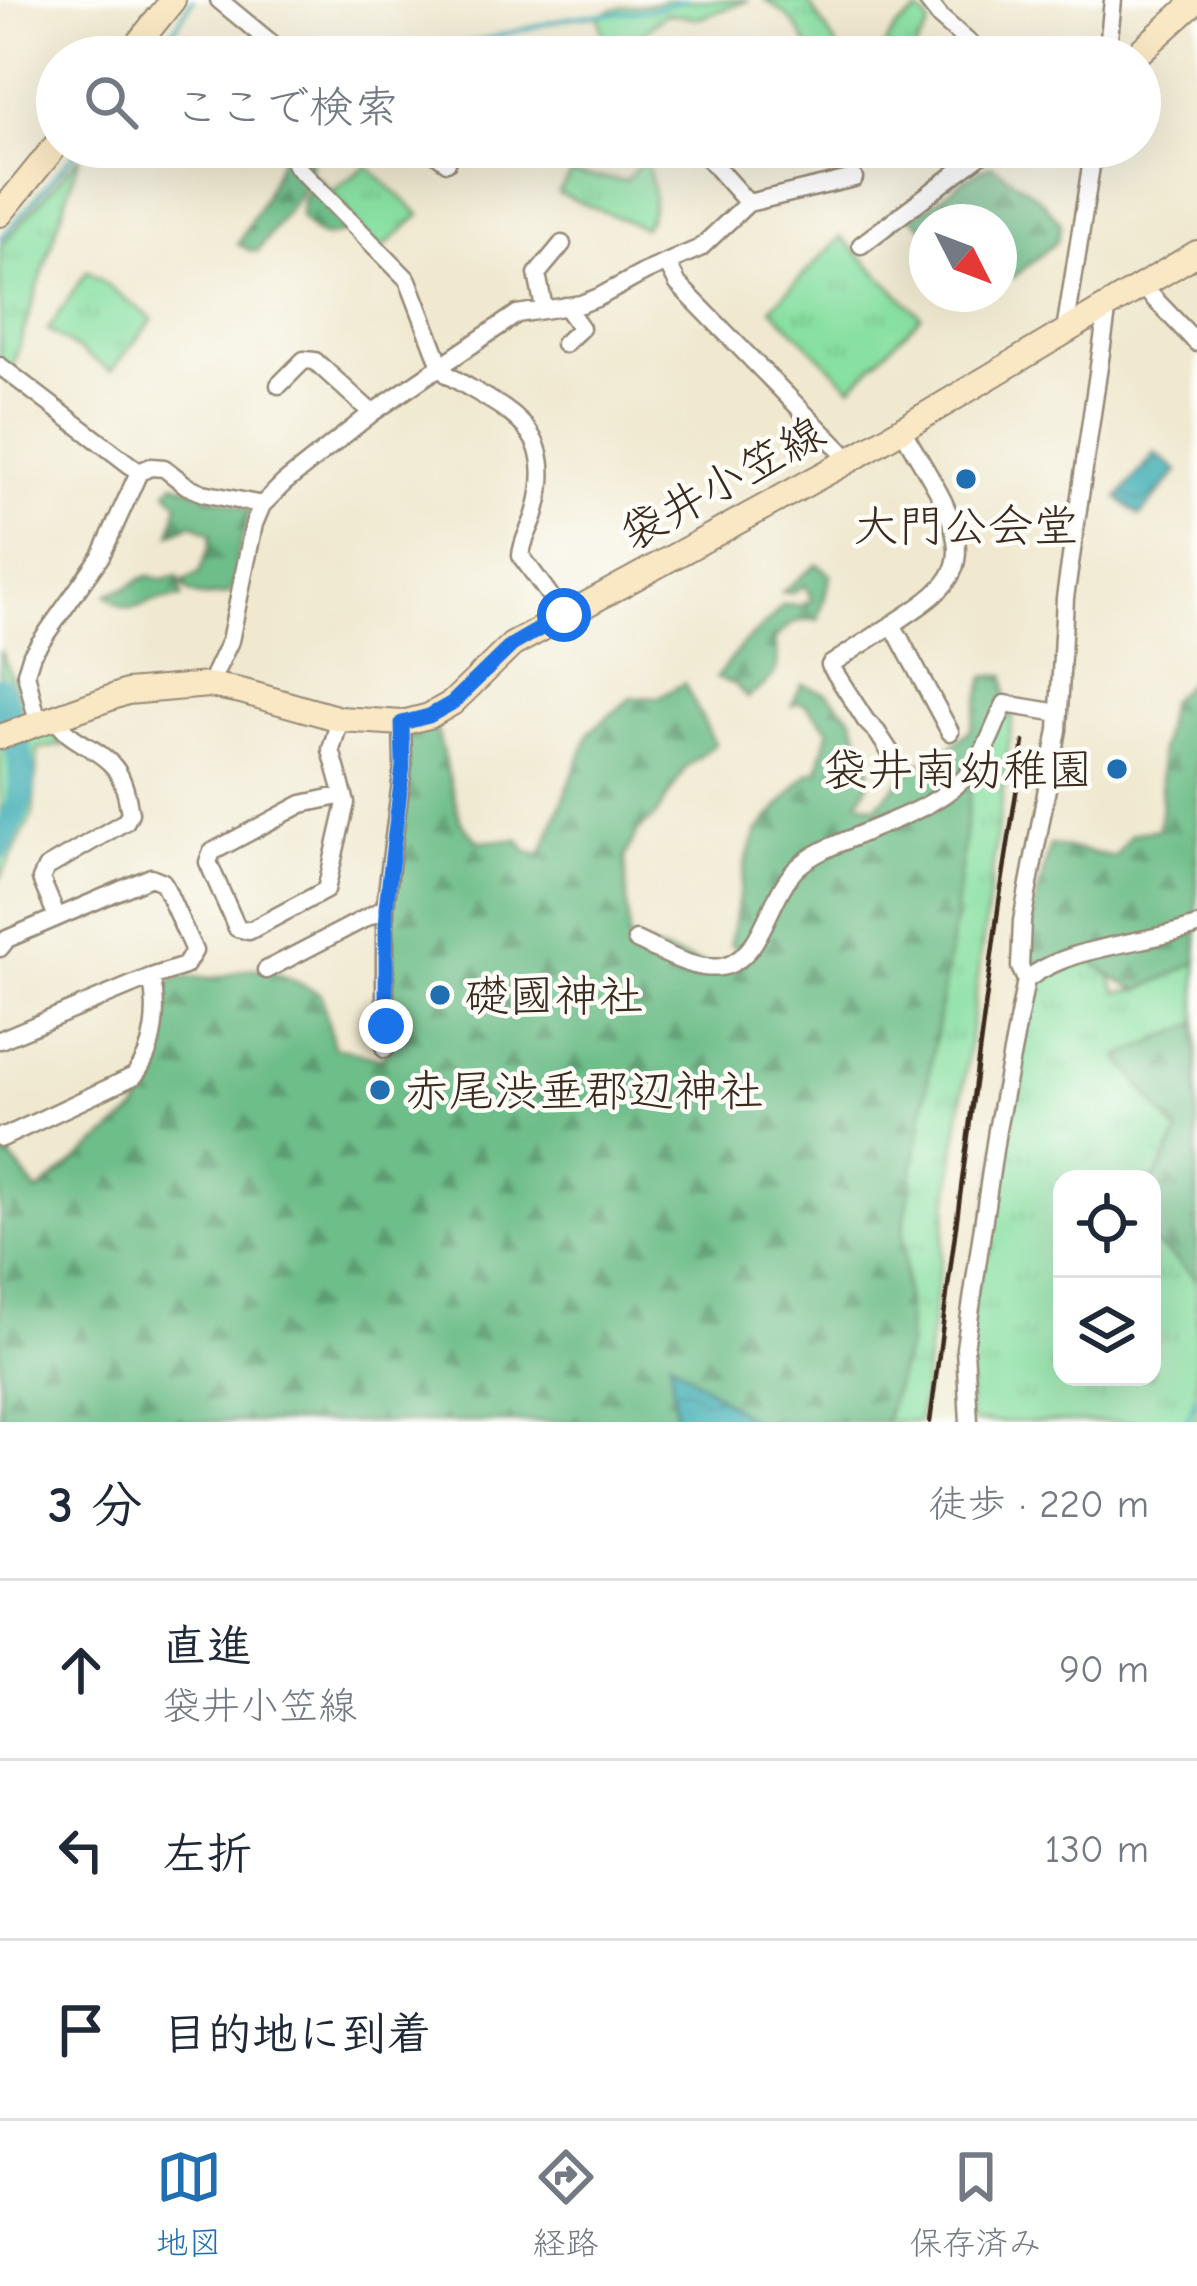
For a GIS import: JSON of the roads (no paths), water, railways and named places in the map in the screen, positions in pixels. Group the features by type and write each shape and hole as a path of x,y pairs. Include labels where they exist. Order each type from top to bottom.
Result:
{"main road":[{"path":"144,36 173,0"},
{"path":"1157,36 1197,0"},
{"path":"0,214 37,168"},
{"name":"袋井小笠線","path":"0,736 127,692 209,685 340,719 402,723 429,716 452,703 512,645 850,460 1197,253"}],"street":[{"path":"219,0 263,36"},
{"path":"927,0 961,36"},
{"path":"1109,36 1113,0"},
{"path":"298,168 408,280 448,375 521,420 533,434 540,459 540,490 520,556 564,615"},
{"path":"717,168 748,203"},
{"path":"861,244 963,168"},
{"path":"1065,332 1091,168"},
{"path":"209,685 230,640 262,505 372,413 517,314 599,297 700,248 748,203 854,178"},
{"path":"544,308 537,274 562,244"},
{"path":"667,262 678,284 850,460"},
{"path":"1142,286 1197,344"},
{"path":"969,1422 965,1348 997,1130 1026,980 1020,967 1022,921 1058,730 1064,598 1108,305"},
{"path":"564,344 581,328 565,306"},
{"path":"279,385 304,360 315,361 372,413"},
{"path":"0,366 140,472"},
{"path":"892,755 830,665 936,596 957,562 956,541 944,505 902,429"},
{"path":"57,917 41,879 46,868 126,821 130,812 114,766 41,722 26,673 32,654 101,556 140,472 164,468 203,494 262,505"},
{"path":"892,624 950,731"},
{"path":"636,940 686,962 717,968 734,962 752,946 782,886 798,866 822,850 939,799 974,768 1005,704 1059,713"},
{"path":"340,719 332,750 344,795 346,803 326,890 249,932 237,928 208,862 212,853 302,804 344,795"},
{"path":"386,1049 386,908 403,766 402,723"},
{"path":"0,948 7,939 151,878 163,882 194,951 185,966 0,1040"},
{"path":"266,970 386,908"},
{"path":"1026,980 1082,954 1197,926"},
{"path":"0,1136 134,1076 146,1062 157,1002 151,977"}],"water":[{"path":"1155,453 1178,471 1140,516 1118,498"},
{"path":"670,1360 753,1422 676,1422"}],"waterway":[{"path":"171,36 192,0"},
{"path":"497,36 572,17 648,10 685,0"},
{"path":"0,240 62,168"},
{"path":"0,690 22,771 18,804 0,845"},
{"path":"1186,1422 1197,1395"}],"railway":[{"path":"930,1422 1024,742"}],"place":[{"name":"大門公会堂","path":"966,479"},
{"name":"袋井南幼稚園","path":"1117,769"},
{"name":"礎國神社","path":"440,995"},
{"name":"赤尾渋垂郡辺神社","path":"380,1090"}]}
